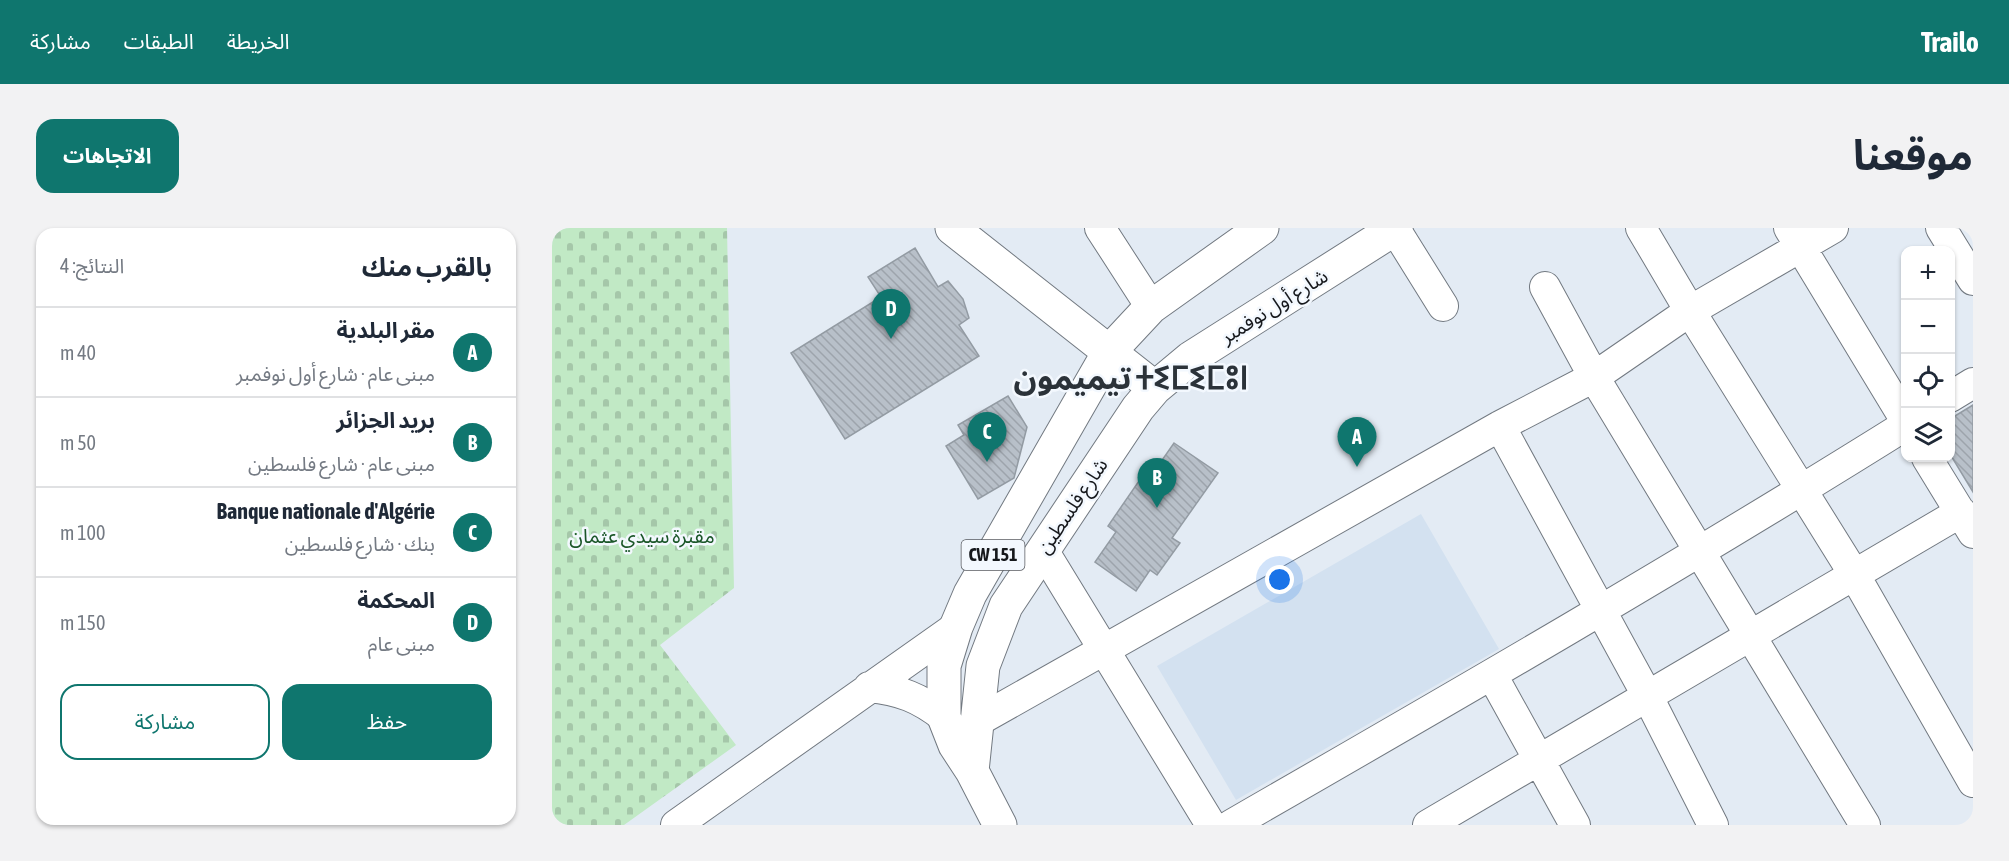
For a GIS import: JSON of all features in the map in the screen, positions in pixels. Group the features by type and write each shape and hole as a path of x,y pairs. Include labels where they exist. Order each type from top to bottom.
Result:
{"main road":[{"path":"952,228 1155,388"},
{"name":"CW 151","path":"1109,352 1151,307 1262,228"},
{"name":"شارع أول نوفمبر","path":"1155,388 1191,358 1384,232"},
{"name":"شارع فلسطين","path":"1000,825 972,771 955,745 944,717 944,666 956,627 970,594 1109,352"},
{"name":"شارع فلسطين","path":"972,771 983,666 1006,606 1138,408 1155,388"},
{"path":"956,627 994,638"}],"street":[{"path":"1100,228 1151,307"},
{"path":"1641,228 1854,574 1973,782"},
{"path":"976,722 1500,426 1594,377 1795,237 1833,228"},
{"path":"1941,228 1973,280"},
{"path":"1384,232 1443,306"},
{"path":"1795,237 1901,416"},
{"path":"1545,287 1594,377 1865,825"},
{"path":"1955,394 1973,383"},
{"path":"1500,426 1648,697 1713,825"},
{"path":"1231,825 1492,675 1802,490 1901,426"},
{"path":"1428,825 1854,574 1967,523 1930,462"},
{"path":"1043,550 1211,825"},
{"path":"676,825 956,627"},
{"path":"1492,675 1575,825"},
{"path":"869,687 897,690 922,700 944,717"}],"shaded area":[{"path":"1421,514 1499,649 1236,800 1157,666"}],"green space":[{"name":"مقبرة سيدي عثمان","path":"552,228 727,228 734,588 660,645 736,745 624,825 552,825"}],"building":[{"path":"915,248 938,287 948,281 963,299 969,318 959,325 979,356 845,439 791,353 881,297 868,277"},
{"path":"1008,396 1027,427 1014,478 978,499 946,446 964,435 958,425"},
{"path":"1973,405 1973,492 1955,462 1955,416"},
{"path":"1174,443 1218,473 1172,538 1180,543 1157,575 1150,570 1136,591 1095,562 1116,532 1108,526 1141,478 1157,490 1171,471 1160,463"}],"place":[{"name":"المحكمة","path":"891,339"},
{"name":"Banque nationale d'Algérie","path":"987,462"},
{"name":"مقر البلدية","path":"1357,467"},
{"name":"بريد الجزائر","path":"1157,508"}],"district":[{"name":"تيميمون ⵜⵉⵎⵉⵎⵓⵏ","path":"1131,378"}]}
